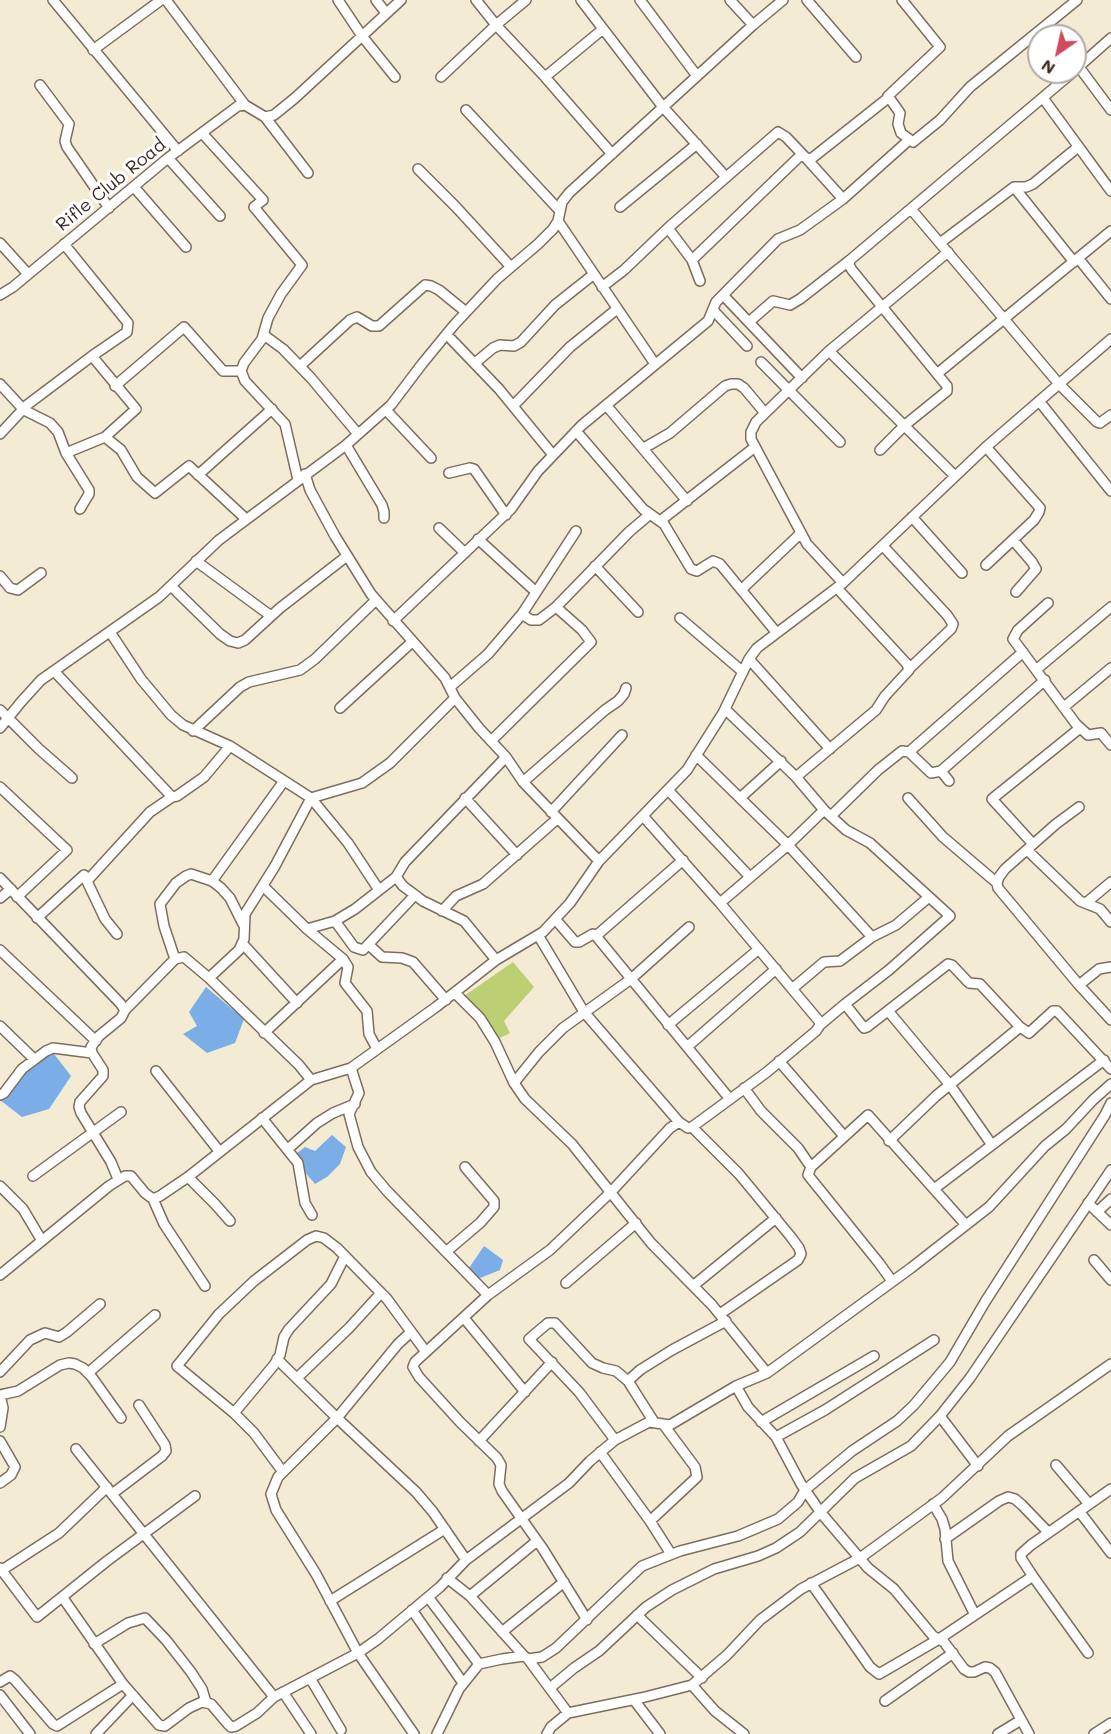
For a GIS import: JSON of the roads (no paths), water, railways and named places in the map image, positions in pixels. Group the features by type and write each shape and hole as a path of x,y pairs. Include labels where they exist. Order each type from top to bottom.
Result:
{"street":[{"path":"53,0 178,151"},
{"path":"93,50 161,0"},
{"path":"166,0 245,105 264,117 308,173"},
{"path":"338,0 362,36 395,77"},
{"path":"376,0 386,14"},
{"path":"264,117 274,115 295,98 401,0"},
{"path":"477,0 496,25 612,154"},
{"path":"441,77 526,0"},
{"path":"581,0 663,107 726,177"},
{"path":"640,0 697,76"},
{"path":"730,0 753,25"},
{"path":"0,728 41,680 159,597 219,540 346,444 386,410 466,312 497,279 538,244 558,221 562,202 569,193 783,0"},
{"path":"807,0 856,57"},
{"path":"804,156 811,159 888,98 940,47 902,0"},
{"path":"888,98 900,113 898,128 909,140 915,141 940,120 970,87 1077,0"},
{"path":"545,77 603,29"},
{"path":"1087,59 1111,38"},
{"path":"1087,82 1111,110"},
{"path":"749,322 773,301 790,305 850,260 1059,84"},
{"path":"40,85 69,124 65,141 67,147 109,208"},
{"path":"1043,98 1110,189"},
{"name":"Rifle Club Road","path":"0,295 168,158 238,106 245,105"},
{"path":"466,110 559,210"},
{"path":"602,287 778,132 804,156 843,200"},
{"path":"202,133 263,200 254,207 302,265 272,310 264,328 264,334 244,363 241,371 245,381 285,424 302,477 347,556 376,600 431,662 450,687 454,698 506,758 523,782 598,861"},
{"path":"393,621 506,515 553,455 576,431 708,321 717,302 778,239 800,230 843,200 909,140"},
{"path":"620,207 697,144"},
{"path":"940,243 1014,187 1026,187 1032,184 1078,147"},
{"path":"692,260 804,156"},
{"path":"168,158 220,216"},
{"path":"418,169 511,267"},
{"path":"134,187 186,247"},
{"path":"1014,187 1111,299"},
{"path":"911,209 1059,384 1097,422 1100,423 1111,415"},
{"path":"558,221 655,364"},
{"path":"668,228 692,260 700,281"},
{"path":"938,374 1111,231"},
{"path":"0,243 28,274"},
{"path":"0,434 24,410 92,356 127,332 128,323 64,244"},
{"path":"909,668 807,544 751,439 751,432 756,422 829,351 948,252"},
{"path":"850,260 849,266 852,270 947,386 947,391 905,425 880,450"},
{"path":"475,363 493,348 500,345 514,346 521,342 555,305 594,274"},
{"path":"300,366 350,320 357,317 372,326 379,326 425,285 439,290 466,312"},
{"path":"723,295 802,378"},
{"path":"513,406 570,347 617,309"},
{"path":"714,310 747,346"},
{"path":"115,386 184,327 223,371 241,371"},
{"path":"264,334 300,366 358,434"},
{"path":"451,339 499,389 553,455"},
{"path":"153,1198 160,1196 188,1177 311,1080 351,1068 446,1000 496,960 538,935 556,920 598,861 687,770 725,709 749,659 757,648 840,586 986,447 1111,339"},
{"path":"829,351 955,476"},
{"path":"66,453 105,437 136,409 92,356"},
{"path":"761,362 840,442"},
{"path":"0,384 24,410 51,423 58,432 66,453 88,490 89,494 80,509"},
{"path":"644,448 670,433 724,386 731,384 738,384 744,388 765,414"},
{"path":"1040,401 1111,491"},
{"path":"606,405 687,501"},
{"path":"198,475 272,409"},
{"path":"386,410 431,458"},
{"path":"576,431 650,515 670,531 691,569 697,571 716,561 776,632"},
{"path":"105,437 121,450 137,477 155,493 189,466 246,519"},
{"path":"346,444 381,505 384,518"},
{"path":"660,521 755,447"},
{"path":"986,447 1040,508 1034,519 986,566"},
{"path":"449,473 474,469 506,515"},
{"path":"522,615 531,620 539,620 556,607 629,532 650,515"},
{"path":"912,517 962,573"},
{"path":"438,528 465,553"},
{"path":"450,687 488,654 522,615 576,531"},
{"path":"742,589 801,533"},
{"path":"478,539 536,592"},
{"path":"1013,540 1036,569 1016,592"},
{"path":"796,777 876,710 909,668 951,628 952,621 883,546"},
{"path":"171,586 199,615 230,641 238,643 245,640 271,616 347,556"},
{"path":"196,561 271,616"},
{"path":"595,566 638,612"},
{"path":"0,576 10,588 18,591 41,573"},
{"path":"193,731 240,687 249,682 300,670 315,659 376,600"},
{"path":"1048,603 1014,635 1015,642 1080,728 1088,735 1101,733 1111,745"},
{"path":"491,741 591,642 582,630 556,607"},
{"path":"1037,669 1111,607"},
{"path":"680,618 743,672"},
{"path":"110,632 141,679 163,706 183,725 230,746 311,798 348,843 379,890"},
{"path":"340,708 412,642"},
{"path":"720,903 895,755 909,752 1023,652"},
{"path":"749,659 830,749"},
{"path":"1064,707 1111,668"},
{"path":"54,671 172,797"},
{"path":"909,752 931,773 941,771 1045,680"},
{"path":"523,782 618,701 626,688"},
{"path":"209,978 239,950 244,939 245,914 311,798 362,783 390,763 454,698"},
{"path":"538,935 584,1012 679,1122 688,1128 779,1061 950,916 870,843 852,834 828,813 781,761 725,709"},
{"path":"0,710 72,778"},
{"path":"1080,728 992,799 1055,878 1080,901 1100,909 1111,922"},
{"path":"442,911 456,896 483,884 517,855 554,816 622,735"},
{"path":"87,881 150,812 204,777 230,746"},
{"path":"696,755 788,845 872,937"},
{"path":"307,929 334,921 355,909 396,877 405,862 506,758"},
{"path":"740,798 781,761"},
{"path":"941,771 949,782"},
{"path":"212,881 284,781"},
{"path":"0,787 67,850 14,893 0,898"},
{"path":"668,790 750,877"},
{"path":"465,798 517,855"},
{"path":"908,798 943,837 996,883 1079,985 1111,1020"},
{"path":"996,883 1005,869 1079,807"},
{"path":"643,816 776,969 820,1025"},
{"path":"596,936 683,860"},
{"path":"176,959 164,926 160,904 176,883 186,876 191,874 212,881 230,898 243,924"},
{"path":"37,918 84,875 105,919 117,934"},
{"path":"396,877 415,895 464,921 496,960"},
{"path":"0,878 120,1002 125,1010"},
{"path":"1086,903 1111,882"},
{"path":"263,886 307,929 343,959 348,967 345,983 367,1011 369,1034 377,1049"},
{"path":"334,921 358,950 363,950 415,895"},
{"path":"792,989 824,962 840,961 872,937 896,925 929,897"},
{"path":"556,920 575,942 593,934 596,936 729,1098"},
{"path":"514,1083 539,1052 563,1028 631,979 690,927"},
{"path":"242,943 297,1003"},
{"path":"369,945 382,957 402,958 413,962 446,1000"},
{"path":"668,1025 759,949"},
{"path":"0,950 96,1041"},
{"path":"118,1179 111,1162 81,1113 81,1102 103,1076 104,1070 92,1053 91,1047 176,959 182,957 187,959 209,978 299,1065 311,1080"},
{"path":"264,1033 343,959"},
{"path":"845,1004 864,1028 889,1012 948,964 952,965 969,983 980,984 1029,1033 1053,1011 1057,1011 1108,1064 992,1145 934,1189"},
{"path":"1079,985 1099,969 1111,967"},
{"path":"687,1047 776,969"},
{"path":"455,993 480,1018 495,1042 514,1083 532,1106 572,1144 651,1242 723,1318 766,1373"},
{"path":"889,1012 950,1085 992,1145"},
{"path":"0,1026 34,1059"},
{"path":"889,1141 950,1085 1020,1026"},
{"path":"0,1095 22,1069 45,1051 53,1048 92,1053"},
{"path":"779,1061 844,1136"},
{"path":"351,1068 359,1093 350,1114 352,1126 358,1147 371,1172 488,1295"},
{"path":"156,1071 219,1151"},
{"path":"63,1598 123,1684 159,1725 165,1726 189,1708 206,1702 211,1704 235,1730 236,1726 257,1713 274,1697 358,1653 378,1639 428,1597 466,1560 569,1483 615,1440 642,1424 670,1425 736,1386 766,1373 892,1281 988,1207 1045,1146 1066,1129 1111,1084"},
{"path":"744,1088 761,1111 798,1148 811,1167"},
{"path":"437,1734 459,1689 479,1664 542,1657 556,1648 587,1620 642,1566 671,1554 738,1536 778,1519 852,1451 897,1421 914,1405 950,1362 984,1302 1111,1103"},
{"path":"288,1149 317,1123 354,1104"},
{"path":"33,1176 121,1112"},
{"path":"892,1281 808,1175 811,1167 868,1115 966,1225"},
{"path":"262,1118 298,1163 305,1203 312,1215"},
{"path":"587,1620 499,1484 501,1465 413,1367 415,1362 488,1295 550,1250 610,1192 670,1128 679,1122"},
{"path":"628,1381 640,1370 723,1318 798,1260 801,1254 800,1248 739,1174 692,1127"},
{"path":"447,1251 480,1223 494,1207 494,1201 465,1167"},
{"path":"548,1686 599,1651 637,1616 672,1590 714,1569 758,1556 776,1548 800,1532 819,1510 855,1478 911,1446 940,1416 970,1378 1111,1170"},
{"path":"2,1269 42,1241 118,1179 128,1175 153,1198 169,1231 205,1286"},
{"path":"188,1177 230,1221"},
{"path":"0,1186 23,1209 42,1241"},
{"path":"1097,1212 1111,1199"},
{"path":"1088,1203 1111,1224"},
{"path":"693,1286 776,1218"},
{"path":"566,1283 636,1223"},
{"path":"283,1472 254,1433 234,1413 177,1366 219,1314 254,1281 307,1240 316,1236 324,1238 381,1293 426,1352"},
{"path":"234,1413 277,1359 289,1329 331,1284 345,1256"},
{"path":"1094,1260 1111,1280"},
{"path":"297,1378 381,1293"},
{"path":"0,1372 30,1340 45,1333 58,1336 67,1332 100,1304"},
{"path":"88,1373 155,1315"},
{"path":"464,1318 525,1392"},
{"path":"615,1440 579,1392 529,1339 543,1326 555,1323 592,1363 616,1371 628,1381 695,1467 697,1477 650,1521"},
{"path":"411,1332 398,1344 337,1418 283,1472 274,1484 271,1494 276,1510 316,1574 358,1653 414,1734"},
{"path":"776,1437 825,1410 934,1340"},
{"path":"762,1422 874,1356"},
{"path":"277,1359 416,1492 466,1560"},
{"path":"479,1441 552,1362"},
{"path":"0,1427 3,1408 0,1395 18,1391 60,1365 69,1363 75,1364 88,1373 121,1418"},
{"path":"547,1734 551,1727 568,1713 634,1700 692,1685 702,1678 760,1620 811,1583 860,1558 933,1504 978,1466 1008,1436 1111,1364"},
{"path":"736,1386 748,1407 776,1437 819,1510 860,1558 894,1589 933,1636 944,1642 964,1669 969,1672 985,1667 995,1672 1029,1734"},
{"path":"139,1405 165,1445 166,1451 162,1456 110,1491 59,1533 2,1573 37,1617 106,1561 145,1535 195,1496"},
{"path":"940,1416 978,1466"},
{"path":"0,1440 15,1467 11,1475 0,1483"},
{"path":"76,1449 274,1697"},
{"path":"600,1452 671,1554"},
{"path":"1056,1465 1089,1504"},
{"path":"1088,1653 1032,1575 1021,1558 1021,1554 1111,1489"},
{"path":"945,1539 1008,1497 1022,1505 1048,1533"},
{"path":"933,1504 942,1519 948,1561 975,1615"},
{"path":"1080,1511 1111,1553"},
{"path":"330,1601 445,1529"},
{"path":"470,1596 537,1540"},
{"path":"811,1583 870,1667 879,1674 939,1640 1032,1575"},
{"path":"447,1578 470,1596 528,1660 568,1713"},
{"path":"502,1632 564,1582"},
{"path":"428,1597 479,1664"},
{"path":"412,1610 463,1683"},
{"path":"637,1616 702,1678"},
{"path":"94,1644 128,1623 145,1618 191,1672 202,1689 206,1702"},
{"path":"885,1701 953,1653"},
{"path":"0,1682 10,1676 57,1726 123,1684"},
{"path":"310,1678 341,1730"},
{"path":"692,1685 716,1711 744,1734"},
{"path":"283,1692 311,1734"},
{"path":"0,1695 30,1734"},
{"path":"96,1734 133,1695"},
{"path":"634,1700 660,1734"},
{"path":"998,1734 1021,1720"},
{"path":"1094,1734 1111,1724"}],"water":[{"path":"206,987 244,1019 235,1043 207,1053 183,1034 197,1026 189,1012"},
{"path":"51,1050 71,1076 49,1109 22,1117 0,1100 0,1094"},
{"path":"332,1135 346,1147 340,1164 327,1177 315,1184 292,1157 305,1147 315,1151"},
{"path":"484,1246 503,1260 500,1270 475,1280 469,1268"}]}
